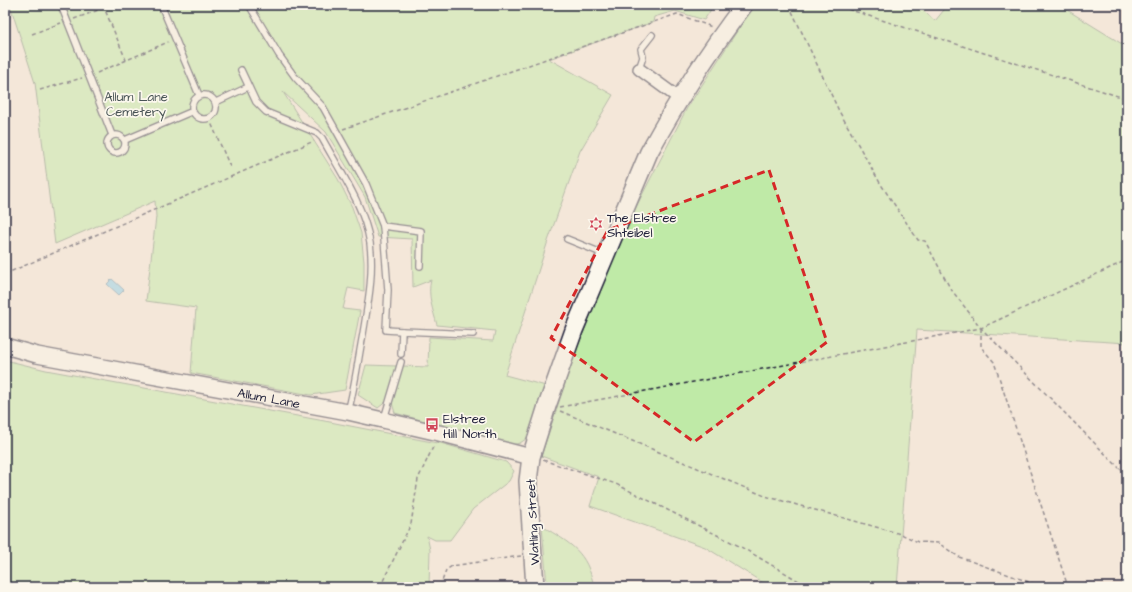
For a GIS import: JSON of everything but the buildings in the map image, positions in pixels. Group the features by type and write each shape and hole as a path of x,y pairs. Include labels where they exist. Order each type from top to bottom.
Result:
{"main road":[{"path":"531,457 547,406 574,330 604,255 649,152 680,99 724,32 744,5"},
{"name":"Allum Lane","path":"5,346 37,355 348,412 531,457"},
{"name":"Watling Street","path":"531,457 528,481 535,587"}],"street":[{"path":"639,69 680,99"}],"lane":[{"path":"62,5 112,135"},
{"path":"161,5 199,95"},
{"path":"249,5 278,55 295,77 323,107 366,184 383,226 388,290 386,330 473,334"},
{"path":"639,69 643,56 642,49 652,35"},
{"path":"241,70 256,102 266,112 317,133 322,138 356,199 370,242 372,278 353,393 348,412"},
{"path":"216,102 248,87"},
{"path":"199,95 209,95 216,102 216,111 209,118 200,118 193,111 193,102 199,95"},
{"path":"125,140 193,111"},
{"path":"112,135 120,135 125,140 125,148 122,151 114,153 108,149 106,145 107,141 112,135"},
{"path":"383,226 421,231 420,266"},
{"path":"567,239 604,255"},
{"path":"401,354 402,331"},
{"path":"384,420 401,362"}],"path":[{"path":"103,5 126,60"},
{"path":"789,5 839,111 880,183 918,240 925,241 950,288 981,328 1127,476"},
{"path":"835,5 1127,99"},
{"path":"336,132 677,14 712,27"},
{"path":"40,90 89,76 176,39"},
{"path":"209,118 232,169"},
{"path":"5,274 322,138"},
{"path":"1043,587 959,557 938,543 918,542 901,534 765,496 554,408 981,328 1127,260"},
{"path":"981,328 981,347 994,362 1068,587"},
{"path":"380,587 411,524 418,479 434,443"},
{"path":"531,457 549,461 616,484 741,547 809,587"},
{"path":"440,587 446,570 452,566 532,555"}],"highlighted area":[{"path":"769,170 827,342 694,442 551,338 608,230"}],"green space":[{"name":"Allum Lane Cemetery","path":"10,5 714,5 704,20 675,11 654,17 653,22 549,59 613,95 580,151 547,244 505,375 546,386 526,439 520,443 512,445 395,413 392,403 403,366 428,367 429,337 493,341 495,331 437,325 430,297 431,280 413,287 412,239 378,237 365,197 326,132 283,92 338,179 352,207 361,233 364,262 364,291 348,288 343,309 360,311 345,390 311,395 191,373 196,308 146,301 156,217 155,201 55,244 35,83"},
{"path":"754,5 839,5 844,9 848,5 917,5 935,21 948,5 1059,5 1127,47 1127,343 917,330 897,587 770,587 705,547 590,506 599,477 541,456 574,356 623,232 687,108"},
{"path":"5,360 46,370 437,442 506,462 514,471 509,481 473,509 450,540 435,540 427,536 430,550 429,587 5,587"},
{"path":"366,365 397,366 387,401 378,408 358,395"},
{"path":"542,526 569,544 582,557 591,575 594,587 547,587"}],"water":[{"path":"112,279 124,290 119,295 107,284"}],"place":[{"name":"The Elstree Shteibel","path":"596,224"},
{"name":"Elstree Hill North","path":"432,425"}]}
